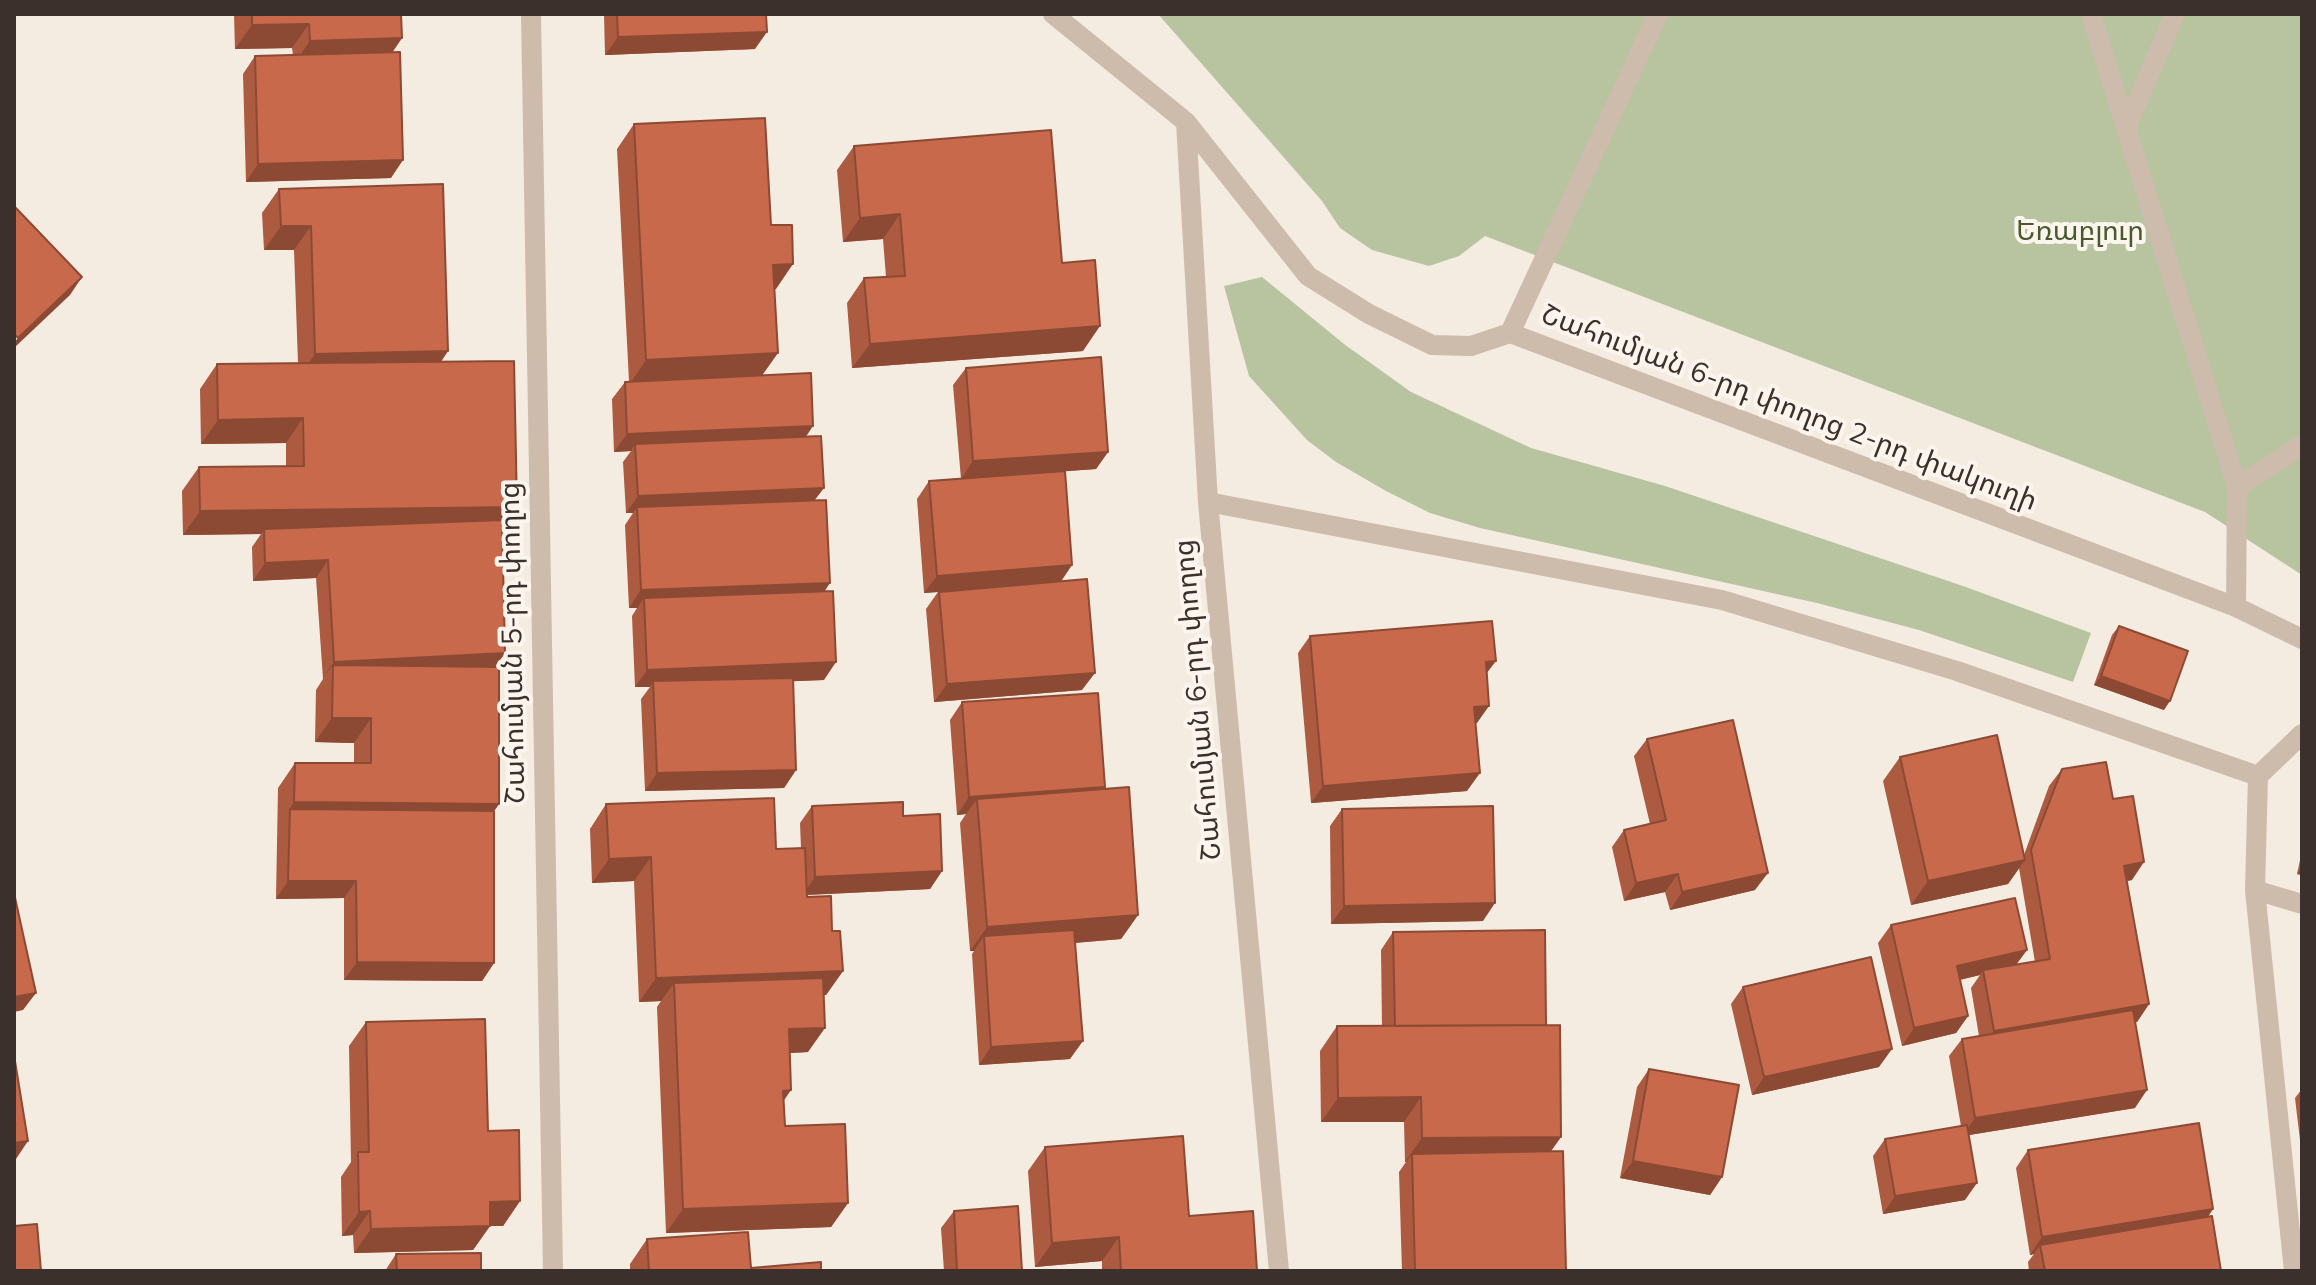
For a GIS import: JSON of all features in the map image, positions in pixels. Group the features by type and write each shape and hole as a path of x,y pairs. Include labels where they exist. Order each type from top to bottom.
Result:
{"street":[{"name":"Շահումյան 5-րդ փողոց","path":"531,14 553,1271"},
{"name":"Շահումյան 6-րդ փողոց 2-րդ փակուղի","path":"1053,14 1186,122 1308,276 1369,314 1432,345 1471,346 1510,333 2236,607 2302,639"},
{"path":"1510,333 1658,14"},
{"path":"2091,14 2237,487 2236,607"},
{"path":"2126,128 2175,14"},
{"name":"Շահումյան 6-րդ փողոց","path":"1186,122 1208,502 1279,1271"},
{"path":"2237,487 2302,445"},
{"path":"1208,502 1722,600 1957,671 2258,776"},
{"path":"2294,1271 2255,890 2258,776 2302,734"},
{"path":"2255,890 2302,904"}],"green space":[{"name":"Եռաբլուր","path":"1158,14 2302,14 2302,575 2205,512 1485,236 1459,256 1429,266 1372,250 1340,228 1322,201"},
{"path":"1262,277 1344,344 1411,392 1531,448 1665,486 1963,586 2091,633 2073,682 1919,630 1817,603 1480,528 1430,513 1336,462 1307,440 1249,376 1224,286"}],"building":[{"path":"252,14 401,14 402,38 310,41 309,24 252,25"},
{"path":"617,14 766,14 767,32 618,37"},
{"path":"400,52 403,160 258,164 255,56"},
{"path":"765,118 771,225 792,225 793,264 773,265 778,353 646,360 634,124"},
{"path":"1051,130 1062,263 1095,260 1100,326 870,344 864,278 905,276 900,214 860,218 854,146"},
{"path":"443,184 448,351 315,354 311,226 281,226 279,189"},
{"path":"14,206 82,277 18,338 14,334"},
{"path":"1101,357 1108,452 973,461 966,368"},
{"path":"514,361 517,507 200,511 199,467 304,466 303,418 218,420 217,364"},
{"path":"811,373 813,426 627,434 625,382"},
{"path":"821,436 824,488 638,496 635,444"},
{"path":"1065,471 1072,565 937,576 929,481"},
{"path":"826,500 830,583 641,590 637,507"},
{"path":"502,520 505,653 334,662 328,560 265,563 264,529"},
{"path":"1087,579 1095,673 947,684 939,592"},
{"path":"833,591 836,662 647,670 644,598"},
{"path":"1492,621 1496,661 1486,662 1489,706 1474,707 1480,773 1323,786 1310,636"},
{"path":"2119,626 2188,651 2170,701 2101,676"},
{"path":"333,665 499,667 499,804 294,802 295,763 371,763 371,718 332,718"},
{"path":"793,678 796,770 657,773 653,681"},
{"path":"1098,693 1105,787 969,797 962,702"},
{"path":"1733,720 1768,873 1682,892 1678,874 1636,883 1624,830 1666,820 1647,739"},
{"path":"1997,735 2025,860 1928,881 1900,757"},
{"path":"2106,762 2113,799 2133,796 2144,862 2124,866 2149,1004 1994,1031 1983,970 2050,959 2031,850 2062,769"},
{"path":"1129,787 1138,915 987,927 977,799"},
{"path":"774,798 776,849 805,848 807,897 831,896 832,931 840,931 843,971 656,978 651,857 609,859 606,804"},
{"path":"903,802 903,816 940,814 942,871 815,877 812,806"},
{"path":"1493,806 1495,903 1344,906 1342,809"},
{"path":"290,809 494,811 494,963 357,962 356,881 288,881"},
{"path":"14,893 36,993 14,997"},
{"path":"2015,898 2027,950 1957,966 1968,1016 1914,1028 1891,925"},
{"path":"1074,930 1083,1041 991,1047 984,936"},
{"path":"1545,930 1546,1025 1395,1026 1393,932"},
{"path":"1871,957 1892,1049 1764,1077 1743,987"},
{"path":"823,978 825,1028 789,1029 791,1090 783,1091 785,1126 845,1124 848,1203 683,1209 674,983"},
{"path":"2133,1010 2147,1090 1975,1118 1962,1039"},
{"path":"485,1019 488,1131 519,1130 520,1201 490,1202 490,1226 371,1229 370,1211 359,1212 358,1152 369,1152 366,1022"},
{"path":"1560,1025 1561,1137 1422,1138 1421,1097 1338,1098 1337,1026"},
{"path":"14,1055 28,1141 14,1143"},
{"path":"1649,1069 1739,1085 1722,1177 1633,1161"},
{"path":"2199,1123 2213,1209 2042,1237 2028,1150"},
{"path":"1967,1125 1977,1183 1895,1196 1885,1139"},
{"path":"1183,1136 1189,1216 1253,1211 1257,1271 1121,1271 1119,1237 1052,1243 1045,1147"},
{"path":"1563,1151 1566,1271 1415,1271 1412,1154"},
{"path":"1018,1206 1022,1271 957,1271 954,1211"},
{"path":"2212,1216 2221,1271 2045,1271 2040,1245"},
{"path":"37,1224 41,1271 14,1271 14,1226"},
{"path":"748,1232 751,1268 821,1262 821,1271 649,1271 647,1239"},
{"path":"481,1253 481,1271 397,1271 396,1254"}]}
